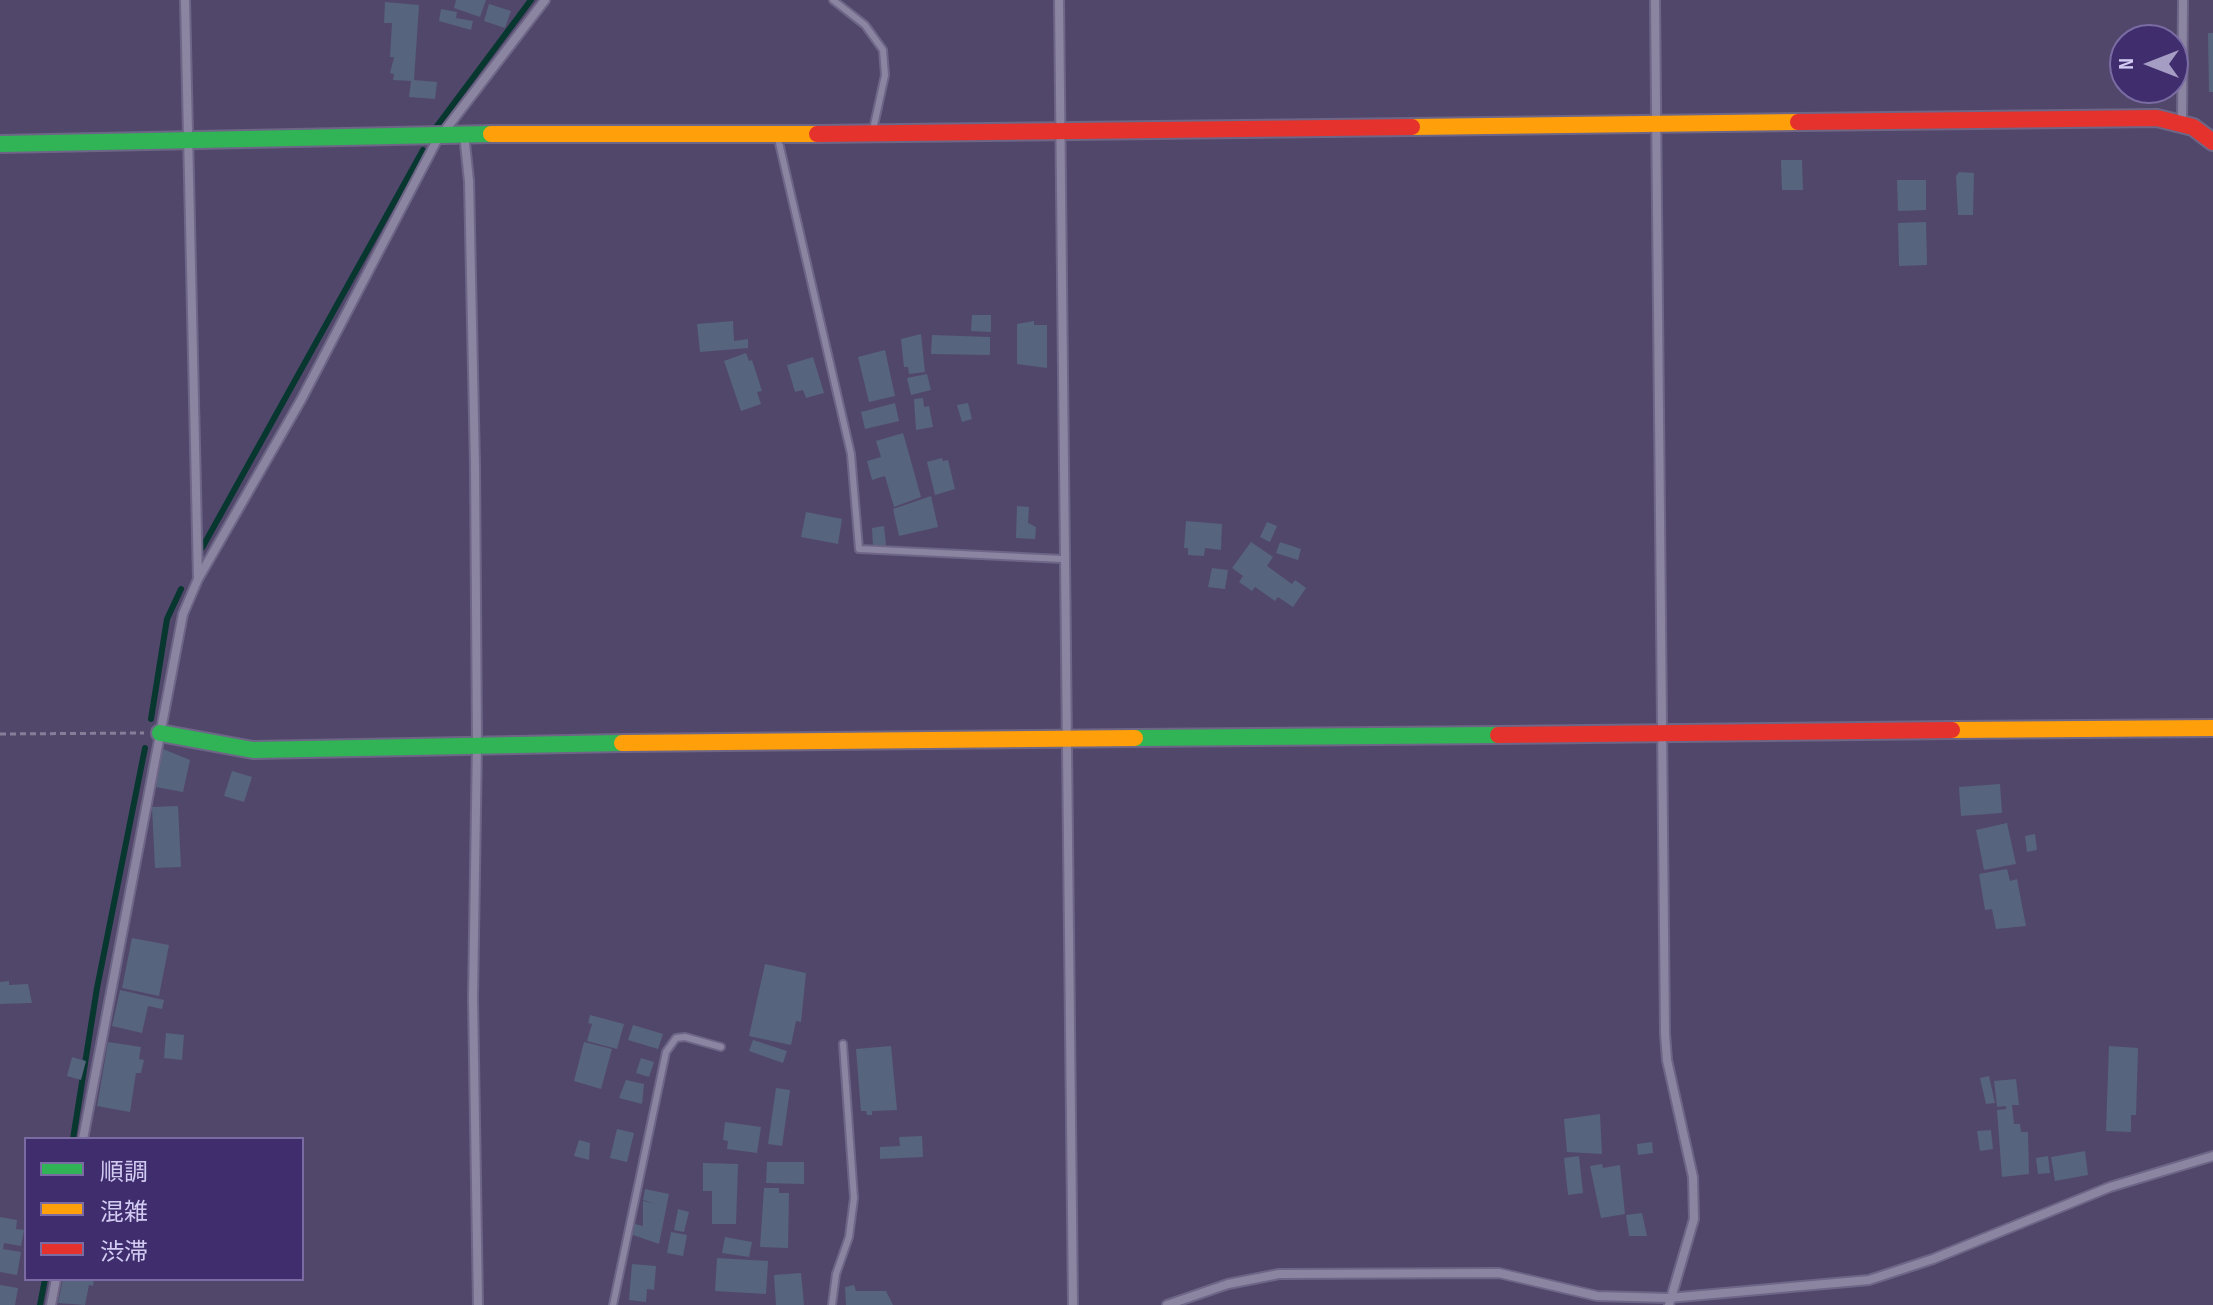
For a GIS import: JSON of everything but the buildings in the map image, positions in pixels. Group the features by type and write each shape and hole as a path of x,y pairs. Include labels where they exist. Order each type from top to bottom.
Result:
{"street":[{"path":"185,0 194,557 198,579"},
{"path":"83,1137 179,627 198,579 301,400 443,134 545,0"},
{"path":"1059,0 1062,559 1073,1305"},
{"path":"1655,0 1667,1060 1693,1177 1694,1219 1669,1302"},
{"path":"2182,123 2183,0"},
{"path":"0,144 443,134 777,134 2141,118 2182,123 2213,142"},
{"path":"464,134 470,213 477,744 473,998 478,1305"},
{"path":"160,733 253,750 477,744 2213,728"},
{"path":"1167,1305 1236,1281 1279,1274 1499,1273 1597,1296 1669,1302 1869,1280 1933,1259 2110,1187 2213,1156"},
{"path":"51,1305 56,1281"}],"lane":[{"path":"833,0 865,25 883,50 885,75 872,133"},
{"path":"777,134 851,454 859,549 1062,559"},
{"path":"613,1305 666,1052 679,1037 721,1047"},
{"path":"832,1305 836,1274 849,1237 854,1198 843,1044"}],"path":[{"path":"0,734 160,733"}],"waterway":[{"path":"437,126 531,0"},
{"path":"202,548 423,150"},
{"path":"151,719 167,619 181,589"},
{"path":"73,1137 97,988 145,748"},
{"path":"40,1305 45,1281"}],"traffic: fast":[{"path":"0,144 491,134"},
{"path":"160,733 253,750 622,743"},
{"path":"1135,738 1498,735"}],"traffic: slow":[{"path":"1412,127 1798,122"},
{"path":"491,134 817,134"},
{"path":"1952,730 2213,728"},
{"path":"622,743 1135,738"}],"traffic: jam":[{"path":"1798,122 2157,118 2193,127 2213,142"},
{"path":"817,134 1412,127"},
{"path":"1498,735 1952,730"}]}
